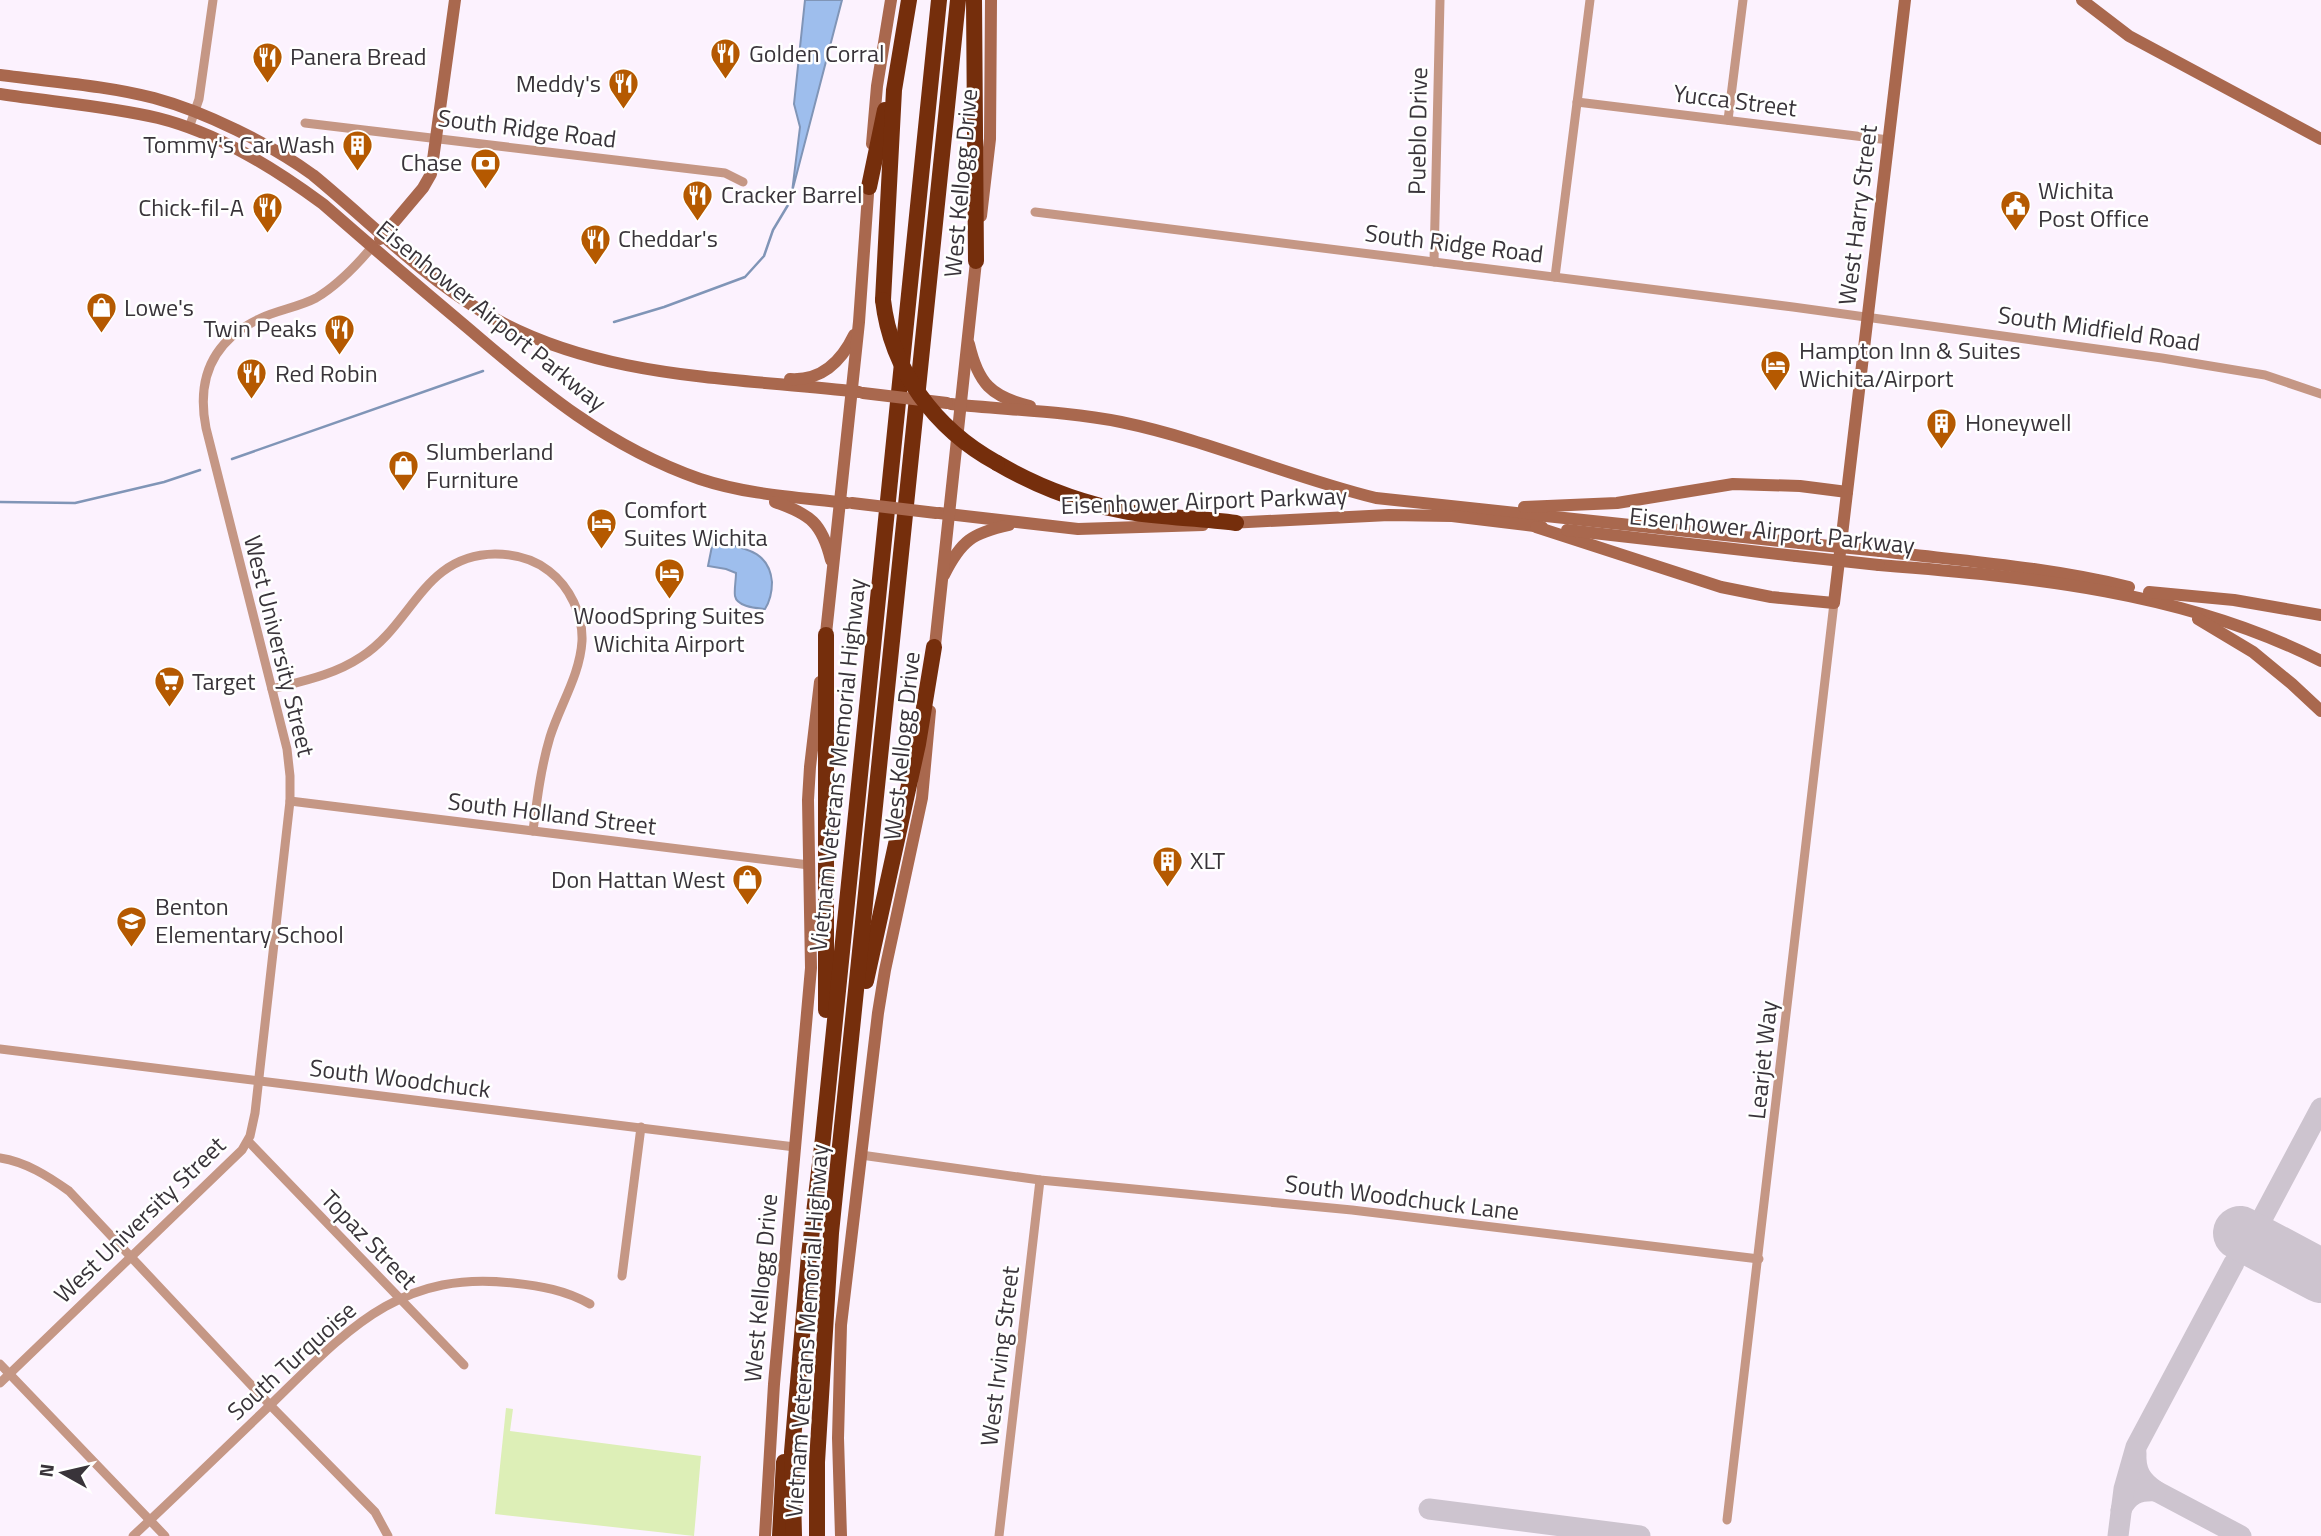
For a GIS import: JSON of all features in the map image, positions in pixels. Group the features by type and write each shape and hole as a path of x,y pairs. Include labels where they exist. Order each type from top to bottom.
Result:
{"highway":[{"path":"869,187 909,0"},
{"name":"Vietnam Veterans Memorial Highway","path":"794,1536 792,1452 809,1255 939,0"},
{"name":"Vietnam Veterans Memorial Highway","path":"817,1536 817,1462 831,1233 958,0"},
{"path":"975,0 976,261"},
{"path":"903,29 894,89 883,300 894,346 916,393 943,423 980,453 1030,482 1077,500 1129,512 1236,523"},
{"path":"823,1138 827,989 826,635"},
{"path":"850,1051 918,744 934,647"},
{"path":"780,1536 783,1468 799,1367"},
{"path":"822,1387 826,1536"}],"main road":[{"path":"372,247 428,180 455,0"},
{"name":"West Kellogg Drive","path":"765,1536 773,1395 811,968 810,766 834,569 846,503 857,392 859,322 877,86 891,0"},
{"name":"West Kellogg Drive","path":"841,1536 838,1437 841,1325 885,970 922,798 941,582 942,514 953,404 967,334 990,139 991,0"},
{"name":"West Harry Street","path":"1835,603 1905,0"},
{"path":"2082,0 2129,36 2321,139"},
{"path":"0,75 112,90 156,99 194,113"},
{"path":"0,94 135,114 189,128"},
{"name":"Eisenhower Airport Parkway","path":"194,113 228,126 295,162 415,262 480,310 519,331 591,358 630,367 1071,416 1144,428 1228,452 1332,487 1376,498 1493,509 1798,550"},
{"name":"Eisenhower Airport Parkway","path":"189,128 295,183 529,381 610,439 701,479 749,492 1030,524 1109,529 1389,515 1452,516 1536,527 1880,558 2019,567 2100,580 2149,592 2244,621 2321,653"},
{"path":"741,380 763,377 796,380 826,371 846,350 859,322"},
{"path":"967,334 974,368 995,392 1021,404 1071,416"},
{"path":"1493,509 1617,503 1733,484 1847,492"},
{"path":"749,492 807,515 817,524 827,542 834,569"},
{"path":"941,582 953,556 971,537 1010,524 1030,524"},
{"path":"1536,527 1721,587 1771,597 1835,603"},
{"name":"Eisenhower Airport Parkway","path":"1880,558 2059,582 2134,596 2228,623 2321,660"},
{"path":"2149,592 2234,600 2321,615"},
{"path":"2183,610 2253,652 2321,711"}],"street":[{"path":"189,128 199,99 213,0"},
{"name":"Pueblo Drive","path":"1434,262 1440,0"},
{"path":"1555,277 1590,0"},
{"path":"1728,120 1743,0"},
{"name":"Yucca Street","path":"1577,102 1889,140"},
{"name":"South Ridge Road","path":"305,123 725,173 743,182"},
{"name":"South Ridge Road","path":"1035,212 1867,316"},
{"name":"West University Street","path":"0,1383 242,1150 248,1140 255,1113 290,801 290,776 287,749 203,411 204,388 208,366 218,349 239,330 262,317 317,298 352,271 372,247"},
{"name":"South Midfield Road","path":"1867,316 2233,368 2293,383 2321,394"},
{"path":"272,689 318,678 362,657 394,630 436,574 467,558 484,554 516,556 543,567 565,587 582,630 580,656 545,756 533,831"},
{"name":"Learjet Way","path":"1727,1520 1835,603"},
{"name":"South Holland Street","path":"290,801 809,865"},
{"name":"South Woodchuck","path":"0,1049 795,1147"},
{"path":"622,1276 641,1127"},
{"name":"Topaz Street","path":"248,1140 464,1365"},
{"path":"861,1155 1040,1180"},
{"path":"0,1158 12,1160 44,1174 69,1191 270,1405 375,1512 388,1536"},
{"name":"South Woodchuck Lane","path":"1040,1180 1352,1210 1759,1259"},
{"name":"West Irving Street","path":"999,1536 1040,1180"},
{"name":"South Turquoise","path":"133,1536 368,1315 426,1287 458,1281 487,1280 552,1288 571,1293 590,1304"},
{"path":"0,1364 165,1536"}],"green space":[{"path":"506,1408 513,1409 510,1431 701,1456 694,1536 495,1514"}],"water":[{"path":"805,0 842,0 792,192 800,127 794,104"},
{"path":"713,541 752,551 765,562 772,582 765,609 739,603 735,594 736,573 708,566"}],"waterway":[{"path":"614,322 745,277 764,256 773,230 788,205 793,190"},
{"path":"232,459 483,371"},
{"path":"0,502 75,503 164,482 200,470"}],"taxiway":[{"path":"2264,1215 2321,1108"},
{"path":"2118,1536 2124,1489 2136,1447 2234,1263"},
{"path":"2121,1510 2135,1494 2156,1491 2140,1475 2136,1453"},
{"path":"2156,1491 2241,1536"},
{"path":"1429,1509 1640,1536"}],"runway":[{"path":"2240,1233 2321,1276"}],"place":[{"name":"Golden Corral","path":"726,81"},
{"name":"Panera Bread","path":"267,84"},
{"name":"Meddy's","path":"624,111"},
{"name":"Tommy's Car Wash","path":"358,172"},
{"name":"Chase","path":"485,190"},
{"name":"Cracker Barrel","path":"698,222"},
{"name":"Wichita Post Office","path":"2015,232"},
{"name":"Chick-fil-A","path":"267,235"},
{"name":"Cheddar's","path":"595,266"},
{"name":"Lowe's","path":"101,335"},
{"name":"Twin Peaks","path":"340,356"},
{"name":"Hampton Inn & Suites Wichita/Airport","path":"1776,392"},
{"name":"Red Robin","path":"252,401"},
{"name":"Honeywell","path":"1942,450"},
{"name":"Slumberland Furniture","path":"403,493"},
{"name":"Comfort Suites Wichita","path":"601,551"},
{"name":"WoodSpring Suites Wichita Airport","path":"669,601"},
{"name":"Target","path":"169,709"},
{"name":"XLT","path":"1167,888"},
{"name":"Don Hattan West","path":"748,907"},
{"name":"Benton Elementary School","path":"132,948"}]}
